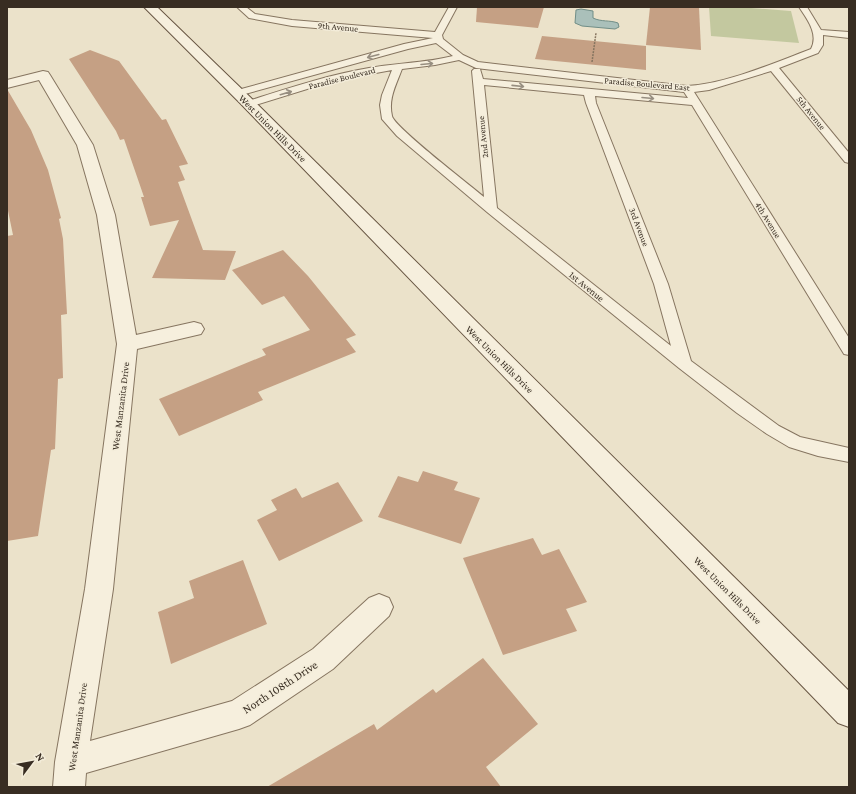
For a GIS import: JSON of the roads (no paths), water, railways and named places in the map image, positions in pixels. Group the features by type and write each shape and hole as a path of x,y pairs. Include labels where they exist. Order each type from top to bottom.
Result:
{"street":[{"name":"West Union Hills Drive","path":"150,7 243,98 849,712"},
{"name":"West Manzanita Drive","path":"7,84 43,75 84,145 106,215 127,344 99,589 70,774"},
{"path":"127,344 194,329"},
{"name":"North 108th Drive","path":"70,774 239,714 323,659 379,607"}],"lane":[{"name":"9th Avenue","path":"241,7 252,16 292,24 438,38"},
{"path":"438,38 453,7"},
{"path":"803,7 818,32 849,35"},
{"name":"Paradise Boulevard East","path":"438,38 460,57 476,66 687,89 705,88 773,67 815,51 820,42 818,32"},
{"path":"839,34 849,44"},
{"name":"Paradise Boulevard","path":"243,98 438,38"},
{"name":"Paradise Boulevard","path":"243,98 357,73 399,66 436,63 460,57"},
{"name":"1st Avenue","path":"399,66 387,95 385,105 387,119 401,134 491,209 684,364 773,430 795,442 810,447 849,455"},
{"name":"2nd Avenue","path":"476,66 479,82 491,209"},
{"name":"5th Avenue","path":"773,67 849,160"},
{"path":"479,82 695,102"},
{"name":"4th Avenue","path":"687,89 849,350"},
{"name":"3rd Avenue","path":"589,93 591,103 661,284 684,364"}],"water":[{"path":"581,9 593,11 593,18 618,23 619,27 615,29 582,26 575,23 576,10"}]}
